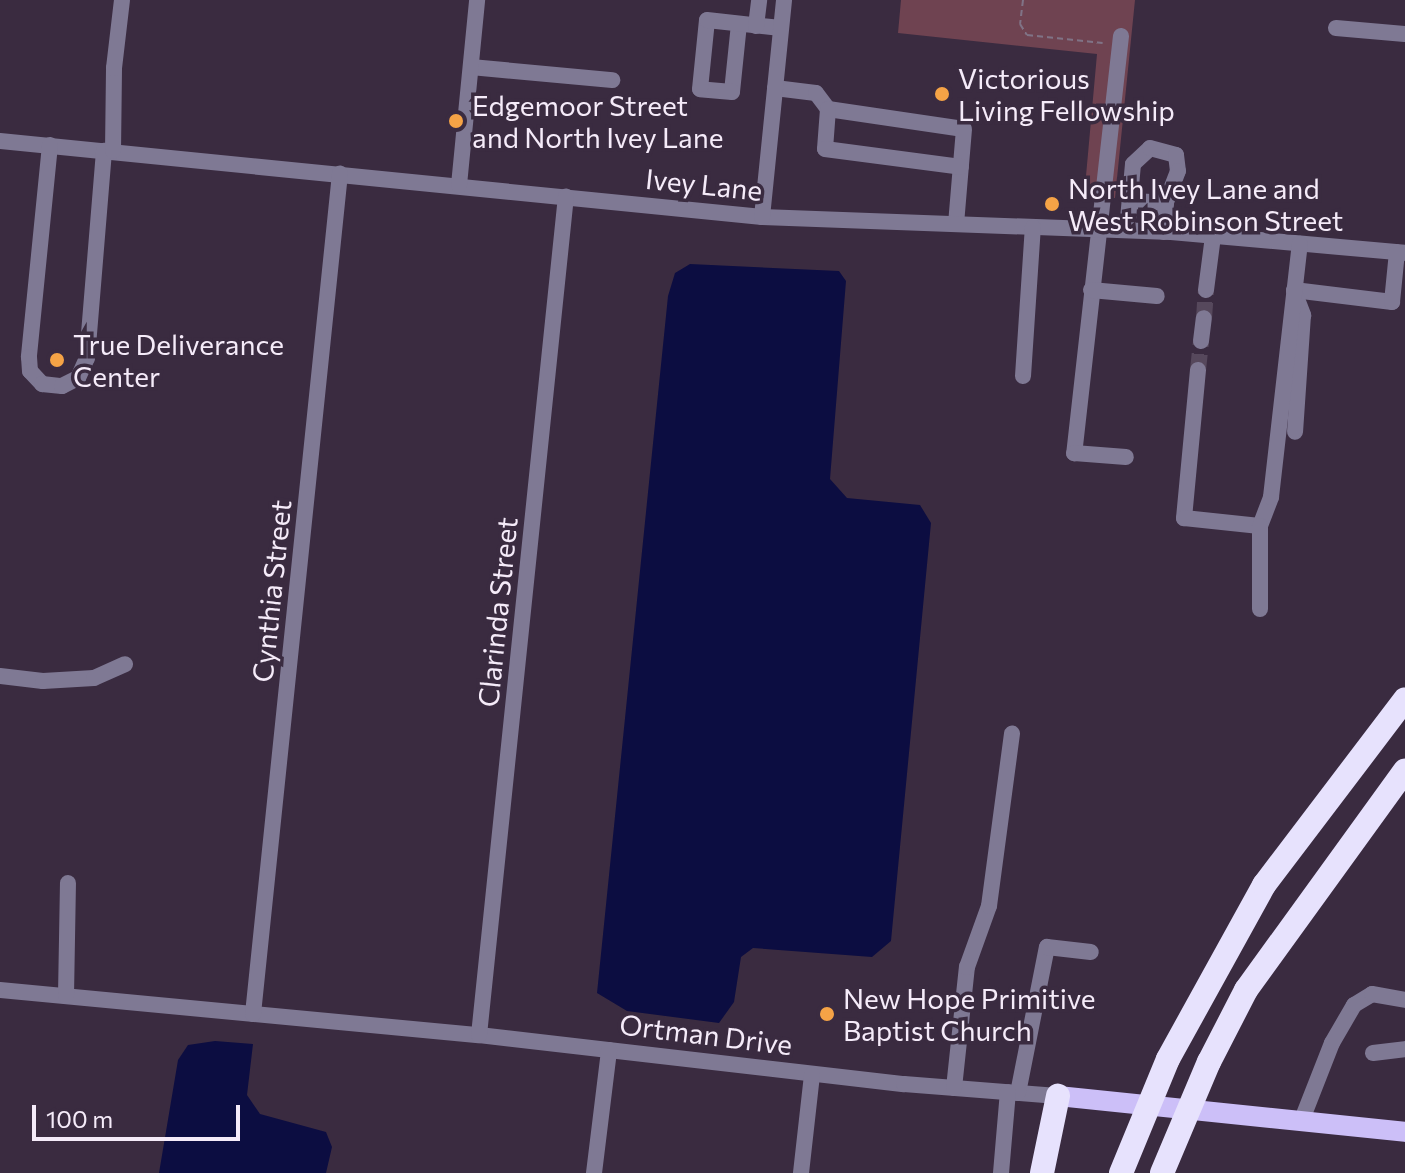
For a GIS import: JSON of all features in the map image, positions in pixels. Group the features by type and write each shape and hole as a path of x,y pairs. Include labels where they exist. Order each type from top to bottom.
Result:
{"highway":[{"path":"1121,1173 1168,1059 1264,885 1405,699"},
{"path":"1162,1173 1209,1062 1246,990 1405,770"},
{"path":"1042,1173 1058,1096"}],"main road":[{"name":"Ortman Drive","path":"1058,1096 1405,1132"}],"street":[{"path":"50,145 29,357 30,371 42,384 62,386 78,378 87,358 122,0"},
{"path":"459,185 477,0"},
{"path":"756,26 759,0"},
{"path":"762,217 784,0"},
{"path":"739,24 732,92 700,89 707,20 781,28"},
{"path":"1336,28 1405,34"},
{"path":"1114,40 1074,453 1126,457"},
{"path":"471,67 612,80"},
{"path":"775,88 816,93 828,109 825,149 961,167"},
{"path":"828,109 964,129 956,224"},
{"name":"Ivey Lane","path":"0,141 762,217 1164,232 1401,253"},
{"path":"1127,230 1133,164 1150,148 1176,155 1178,171 1166,203 1164,232"},
{"name":"Cynthia Street","path":"253,1014 340,173"},
{"name":"Clarinda Street","path":"479,1035 566,196"},
{"path":"1132,201 1166,203"},
{"path":"1023,376 1033,227"},
{"path":"1206,290 1213,236"},
{"path":"1260,609 1260,526 1271,497 1300,244"},
{"path":"1294,290 1392,302 1401,253"},
{"path":"1091,290 1157,296"},
{"path":"1294,290 1303,315 1295,432"},
{"path":"1201,341 1204,318"},
{"path":"1198,370 1184,518 1260,526"},
{"path":"0,676 43,681 94,678 125,664"},
{"path":"954,1088 967,967 989,906 1012,734"},
{"path":"66,996 68,883"},
{"path":"1001,1173 1013,1092 1047,947 1091,952"},
{"name":"Ortman Drive","path":"0,990 479,1035 812,1075 1058,1096"},
{"path":"1301,1122 1332,1043 1354,1005 1372,994 1405,1000"},
{"path":"1373,1053 1405,1049"},
{"path":"594,1173 609,1050"},
{"path":"801,1173 812,1075"}],"path":[{"path":"1023,0 1020,24 1027,35 1114,40"}],"shaded area":[{"path":"901,0 1135,0 1115,198 1084,198 1097,54 898,33"},
{"path":"690,264 839,271 846,281 830,479 847,498 920,505 931,523 891,941 872,957 753,948 741,957 734,1002 719,1023 627,1011 597,993 668,296 675,273"},
{"path":"215,1041 253,1044 247,1095 260,1114 326,1132 332,1147 326,1173 159,1173 178,1060 188,1045"}],"tunnel":[{"path":"1204,318 1206,290"},
{"path":"1198,370 1201,341"}],"place":[{"name":"Victorious Living Fellowship","path":"942,94"},
{"name":"Edgemoor Street and North Ivey Lane","path":"456,121"},
{"name":"North Ivey Lane and West Robinson Street","path":"1052,204"},
{"name":"True Deliverance Center","path":"57,360"},
{"name":"New Hope Primitive Baptist Church","path":"827,1014"}]}
